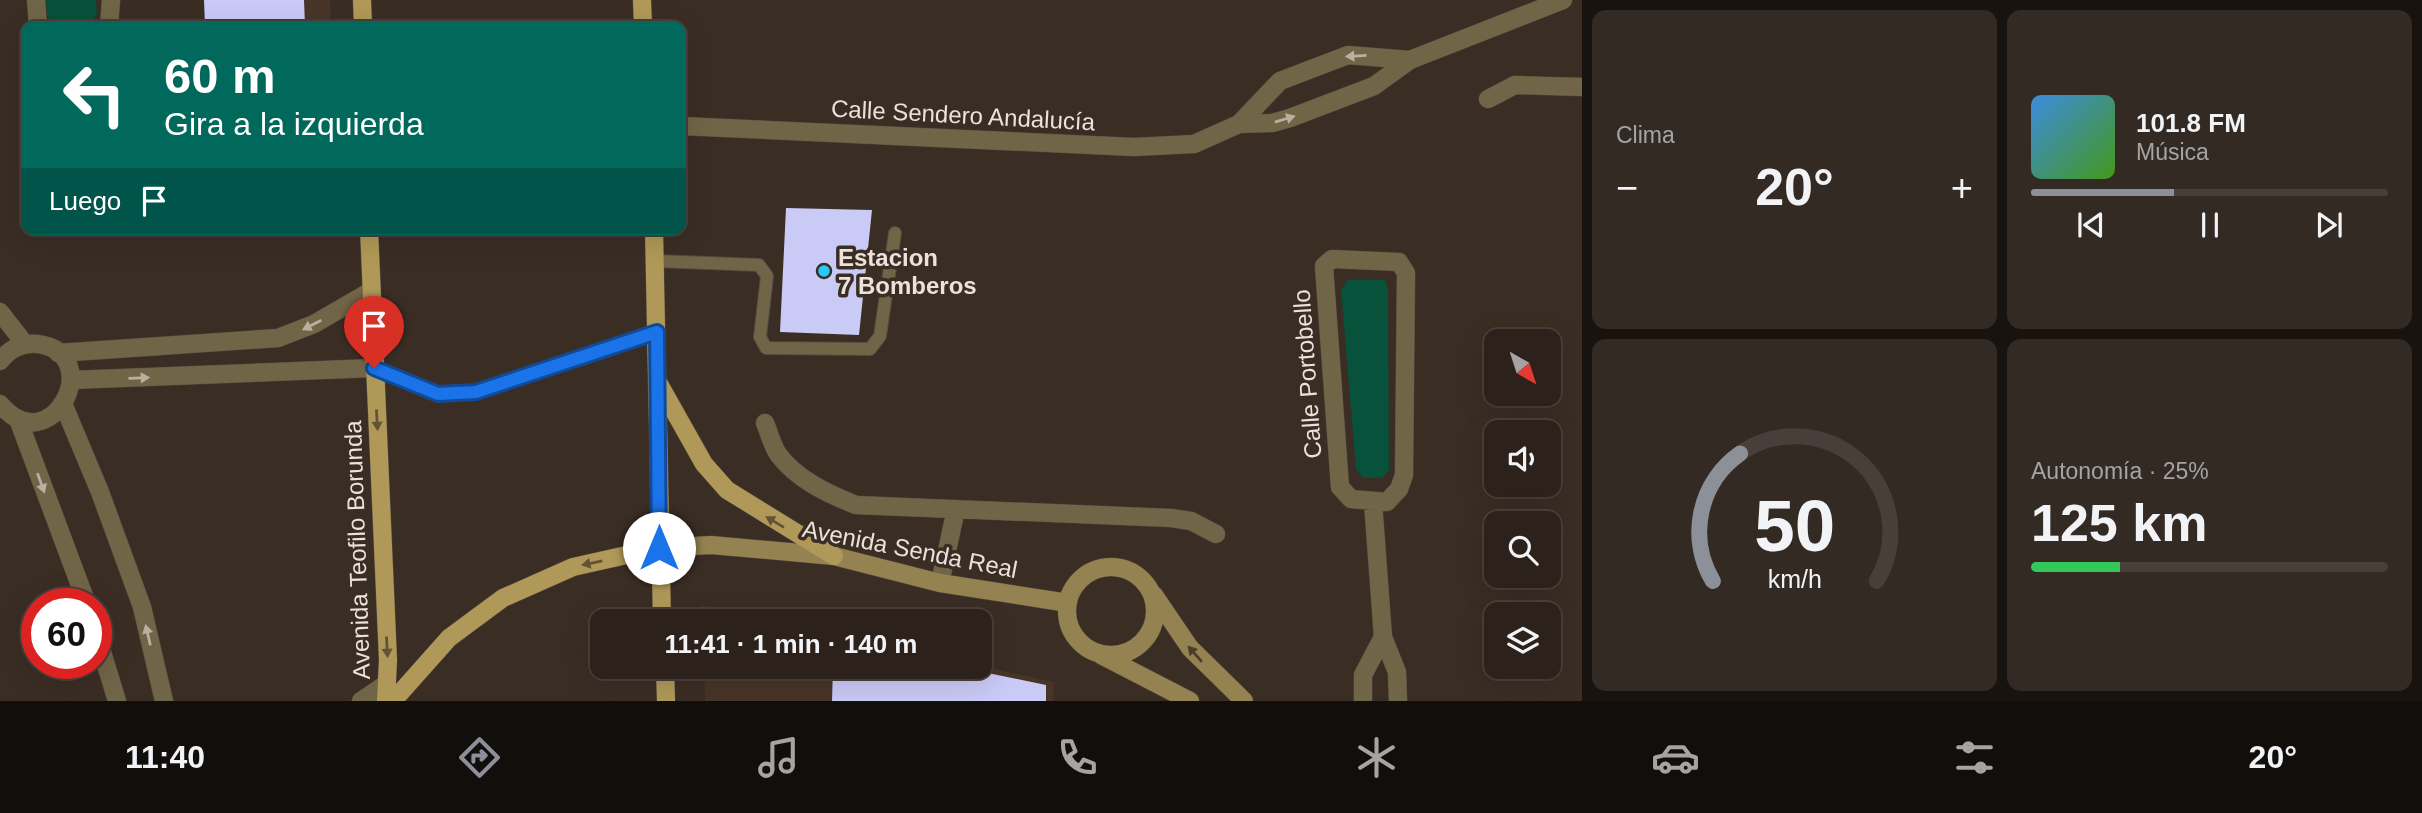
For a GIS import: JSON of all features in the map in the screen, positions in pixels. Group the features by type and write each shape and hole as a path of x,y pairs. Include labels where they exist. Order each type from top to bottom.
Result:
{"main road":[{"path":"362,0 363,21"},
{"path":"642,0 643,21"},
{"name":"Avenida Teofilo Borunda","path":"369,235 387,660 386,692"},
{"path":"654,235 662,609"},
{"path":"657,381 704,464 727,490 834,556"},
{"path":"393,701 449,638 503,598 573,567 659,548"},
{"path":"665,679 666,701"}],"street":[{"path":"36,0 38,21"},
{"path":"109,21 111,0"},
{"name":"Calle Sendero Andalucía","path":"686,126 1166,148 1194,144 1240,124 1272,123 1374,86 1410,60 1563,0"},
{"name":"Calle Sendero Andalucía","path":"1240,124 1280,80 1348,55 1410,60"},
{"path":"1488,99 1515,85 1582,87"},
{"name":"Calle Portobello","path":"1332,259 1399,262 1406,273 1405,475 1399,489 1387,502 1373,502 1351,499 1340,487 1324,267 1332,259"},
{"path":"58,353 278,338 314,324 371,291"},
{"path":"0,312 25,344"},
{"path":"0,361 15,348 25,344 37,344 58,353 65,361 71,380 64,406 100,492 142,607 164,701"},
{"path":"71,380 374,368"},
{"path":"0,404 18,419 81,588"},
{"path":"18,419 43,420 64,406"},
{"path":"765,423 777,453 802,477 830,495 856,505 1171,517 1191,521 1216,534"},
{"path":"1373,502 1383,636 1397,673 1398,701"},
{"path":"940,583 956,509"},
{"name":"Avenida Senda Real","path":"659,548 735,546 834,556 940,583 1068,603"},
{"path":"1190,701 1084,646 1073,634 1068,618 1068,603 1074,588 1084,576 1098,569 1114,567 1129,570 1142,579 1190,648 1244,701"},
{"path":"1098,653 1115,655 1131,650 1144,639 1153,625 1155,608 1151,592"},
{"path":"1363,701 1363,675 1383,636"},
{"path":"110,679 117,701"},
{"path":"361,701 386,692"}],"lane":[{"path":"656,261 752,263 763,268 767,276 760,337 766,348 870,349 880,336 895,233"},
{"path":"374,368 438,394 476,392 657,332"}],"shaded area":[{"path":"204,0 330,0 331,21 205,21"},
{"path":"702,605 720,609 702,609"},
{"path":"992,669 1054,682 1053,701 705,701 704,679 992,679"}],"green space":[{"path":"46,0 96,0 97,14 92,21 52,21 47,16"},
{"path":"1348,280 1385,280 1388,289 1389,470 1382,478 1363,478 1356,469 1341,290"}],"building":[{"path":"204,0 304,0 305,21 205,21"},
{"name":"Estacion 7 Bomberos","path":"786,208 872,210 859,335 780,332"},
{"path":"992,674 1046,685 1046,701 832,701 833,679 992,679"}],"place":[{"name":"Estacion 7 Bomberos","path":"824,271"}],"route":[{"path":"374,368 438,394 476,392 657,332 659,548"}]}
